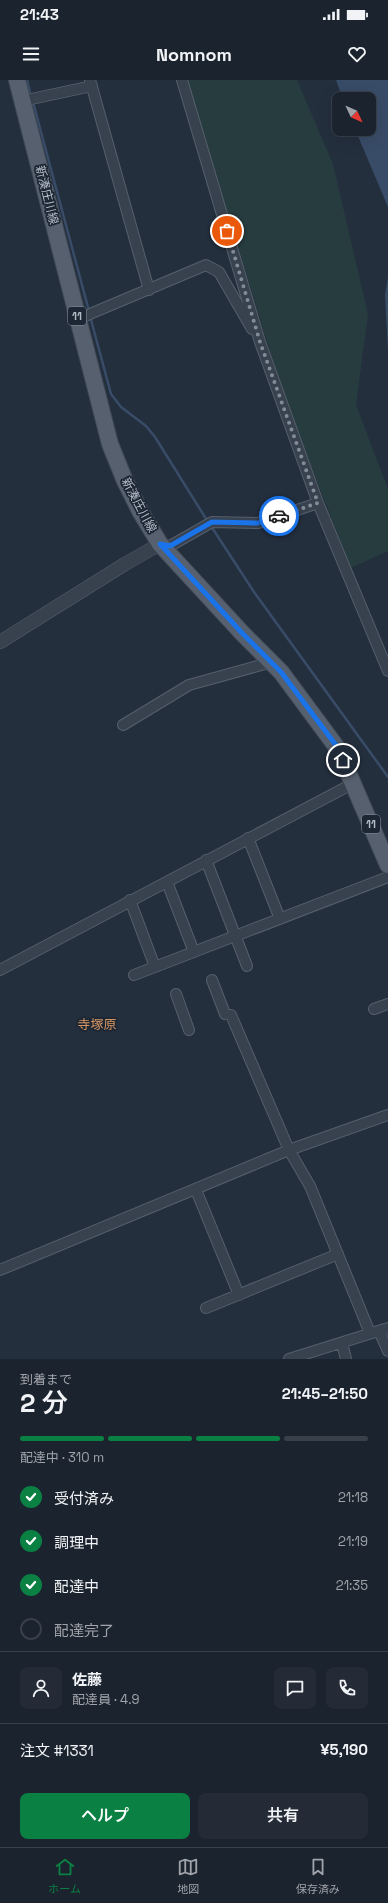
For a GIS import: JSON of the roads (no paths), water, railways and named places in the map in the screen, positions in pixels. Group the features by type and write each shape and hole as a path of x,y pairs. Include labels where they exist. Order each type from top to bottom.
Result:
{"main road":[{"name":"新湊庄川線","path":"17,80 110,444 128,487 160,544 286,678 338,748 388,865"}],"street":[{"path":"182,80 260,342 318,503 388,672"},
{"path":"22,101 91,83 149,290"},
{"path":"78,319 206,265 219,272 260,342"},
{"path":"0,642 160,544 170,546 209,524 258,523 318,503"},
{"path":"123,725 189,685 272,662"},
{"path":"0,970 354,783"},
{"path":"248,838 280,919"},
{"path":"206,860 247,966"},
{"path":"134,975 388,877"},
{"path":"167,882 194,952"},
{"path":"130,900 155,967"},
{"path":"212,980 289,1150 310,1186 338,1254 388,1351"},
{"path":"176,994 190,1030"},
{"path":"374,1009 388,1004"},
{"path":"0,1270 196,1190 289,1150 388,1115"},
{"path":"196,1190 239,1295"},
{"path":"206,1308 338,1254"},
{"path":"289,1359 379,1331"},
{"path":"342,1343 346,1359"}],"water":[{"path":"336,80 388,80 388,207 358,136 376,136 376,92 340,92"},
{"path":"388,277 388,351 385,295"}],"waterway":[{"path":"27,80 31,97"},
{"path":"33,102 89,311"},
{"path":"90,316 111,394 121,407 146,426 155,437 208,522"},
{"path":"211,526 254,592 388,777"}],"district":[{"name":"寺塚原","path":"97,1024"}]}
